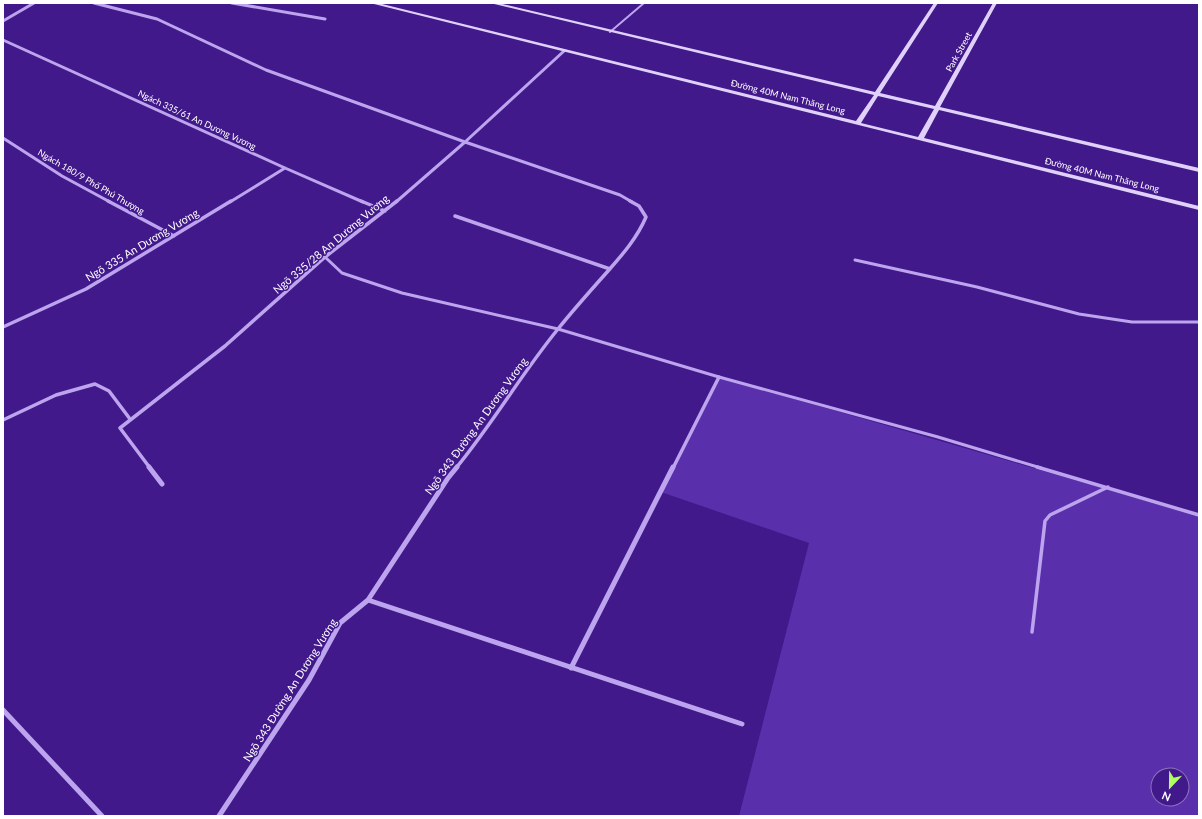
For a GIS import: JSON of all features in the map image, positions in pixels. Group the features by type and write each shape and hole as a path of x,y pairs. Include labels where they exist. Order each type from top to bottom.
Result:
{"street":[{"path":"3,21 34,3"},
{"path":"94,3 157,19 266,70 465,142"},
{"path":"232,3 325,19"},
{"name":"Đường 40M Nam Thăng Long","path":"372,3 1199,208"},
{"path":"492,3 1199,170"},
{"path":"858,123 936,3"},
{"name":"Park Street","path":"920,139 995,3"},
{"name":"Ngách 335/61 An Dương Vương","path":"3,40 285,168 385,211"},
{"name":"Ngõ 335/28 An Dương Vương","path":"162,484 120,428 224,346 325,257 385,211 465,142 564,51"},
{"name":"Ngách 180/9 Phố Phú Thượng","path":"3,138 62,176 174,236"},
{"name":"Ngõ 343 Đường An Dương Vương","path":"219,816 309,680 340,623 368,600 448,478 479,440 519,380 558,329 628,248 641,229 646,217 639,206 620,195 465,142"},
{"name":"Ngõ 335 An Dương Vương","path":"3,327 86,290 285,168"},
{"path":"455,216 610,269"},
{"path":"571,668 719,377"},
{"path":"3,420 56,395 95,384 109,391 130,419"},
{"path":"368,600 742,724"},
{"path":"3,710 102,816"}],"lane":[{"path":"610,32 644,3"},
{"path":"325,257 342,273 402,293 558,329 719,377 938,437 1199,515"},
{"path":"855,260 977,287 1079,314 1132,322 1199,322"},
{"path":"1032,632 1045,521 1050,515 1108,487"}],"shaded area":[{"path":"719,377 1199,516 1199,816 739,816 809,543 661,492"}]}
